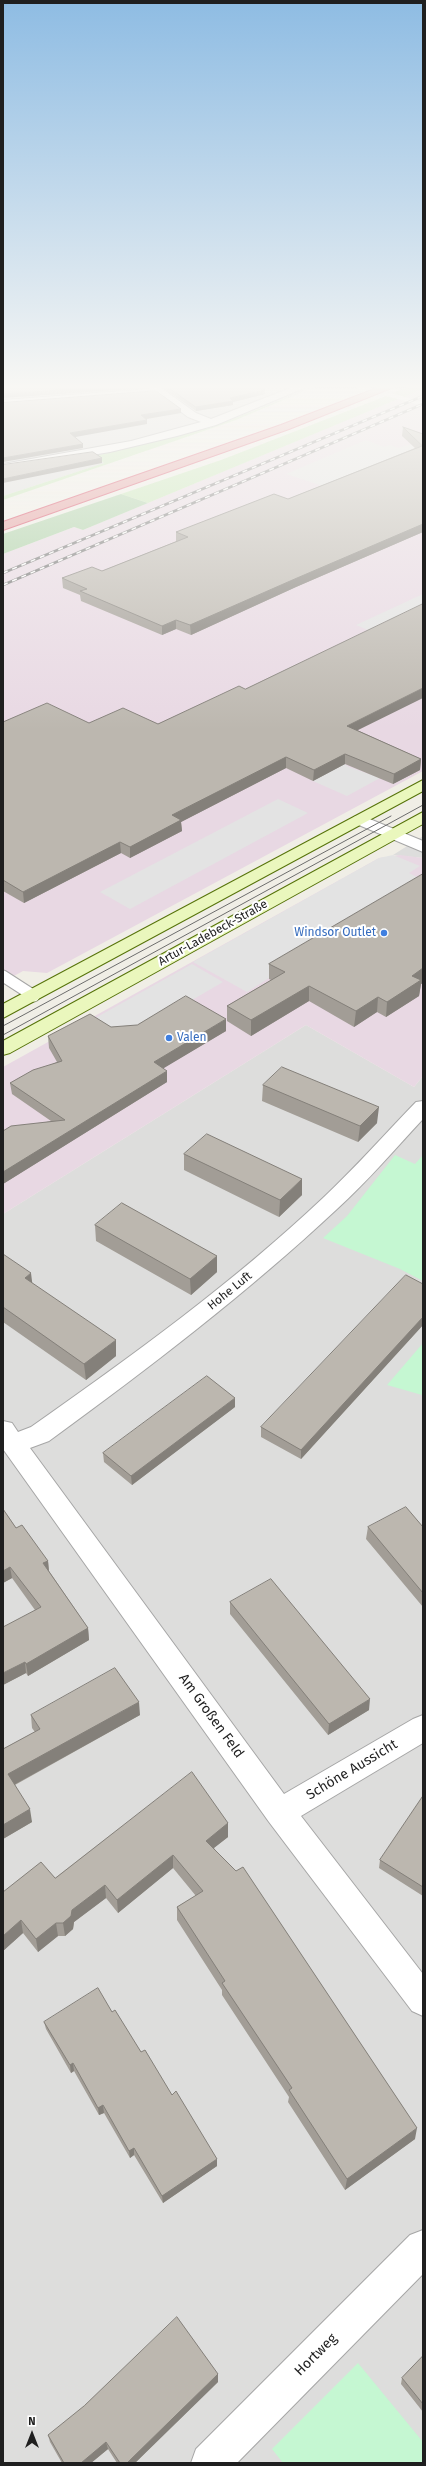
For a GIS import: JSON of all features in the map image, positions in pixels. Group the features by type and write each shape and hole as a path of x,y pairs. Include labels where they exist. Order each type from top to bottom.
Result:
{"highway":[{"path":"3,526 77,500"}],"street":[{"path":"3,1012 423,785"},
{"name":"Artur-Ladebeck-Straße","path":"3,1049 423,817"},
{"path":"360,820 423,847"},
{"name":"Hohe Luft","path":"8,1437 40,1434 141,1362 242,1282 331,1203 423,1107"},
{"name":"Am Großen Feld","path":"8,1437 280,1812 423,2000"},
{"name":"Schöne Aussicht","path":"280,1812 423,1728"},
{"name":"Hortweg","path":"210,2463 423,2248"}],"lane":[{"path":"3,976 34,996"}],"shaded area":[{"path":"155,500 423,500 423,771 47,973 23,971 3,982 3,554 74,527 83,530"},
{"path":"423,594 423,604 368,630 356,625"},
{"path":"329,754 349,767 380,778 347,796 313,781 331,771"},
{"path":"278,799 308,813 130,909 100,892"},
{"path":"423,836 423,858 393,855"},
{"path":"393,855 420,866 409,873 423,880 247,992 193,962 379,858"},
{"path":"400,855 423,858 423,1076 414,1087 306,1025 3,1214 3,1067 379,858"},
{"path":"192,964 223,982 137,1032 112,1035 90,1021"},
{"path":"306,1025 414,1087 423,1076 423,2463 3,2463 3,1214"}],"green space":[{"path":"103,500 139,500 148,503 83,530 74,527 3,554 3,534"},
{"path":"139,500 155,500 148,503"},
{"path":"395,1155 415,1164 423,1155 423,1281 400,1269 323,1238 347,1216"},
{"path":"423,1343 422,1395 387,1385"},
{"path":"358,2363 423,2442 423,2463 283,2463 272,2449"}],"building":[{"path":"258,500 423,500 423,524 190,625 176,620 162,626 80,591 87,589 62,578 92,567 102,571 188,537 176,532"},
{"path":"423,604 423,688 347,726 421,759 394,774 345,754 314,770 286,757 172,815 181,820 130,847 120,842 23,892 3,880 3,722 47,703 89,723 123,708 158,724 239,686 245,689"},
{"name":"Windsor Outlet","path":"423,874 423,968 412,976 421,980 387,1002 378,997 356,1011 309,986 251,1020 227,1006 285,972 269,964"},
{"path":"186,996 226,1019 154,1062 167,1071 3,1172 3,1131 11,1126 65,1120 10,1083 33,1070 62,1061 48,1036 90,1014 111,1027 137,1025"},
{"path":"282,1067 379,1107 360,1126 263,1085"},
{"path":"207,1134 302,1179 280,1200 184,1154"},
{"path":"122,1203 217,1256 190,1279 95,1225"},
{"path":"3,1254 31,1273 25,1278 116,1340 84,1364 3,1307"},
{"path":"406,1275 423,1284 423,1317 301,1450 261,1427"},
{"path":"207,1376 235,1398 131,1476 103,1453"},
{"path":"406,1507 423,1527 423,1593 368,1527"},
{"path":"3,1509 16,1528 22,1525 48,1561 43,1563 88,1628 26,1664 25,1662 3,1673 3,1627 41,1607 10,1567 3,1571"},
{"path":"271,1579 370,1699 329,1724 230,1602"},
{"path":"115,1668 139,1702 8,1774 30,1809 3,1825 3,1749 40,1729 31,1715"},
{"path":"192,1772 228,1823 206,1841 236,1871 243,1867 417,2128 347,2179 289,2090 292,2088 222,1983 225,1981 177,1907 203,1891 173,1855 117,1900 105,1885 72,1910 71,1916 63,1923 56,1923 36,1939 21,1920 3,1936 3,1892 41,1862 55,1878"},
{"path":"423,1796 423,1887 380,1860"},
{"path":"98,1988 112,2012 115,2010 141,2052 145,2050 172,2095 176,2091 217,2159 162,2196 134,2148 129,2151 103,2105 98,2108 73,2063 70,2065 44,2022"},
{"path":"177,2317 218,2374 127,2463 120,2463 106,2442 81,2463 64,2463 48,2435 84,2406"},
{"path":"423,2356 423,2404 402,2378"}],"tram line":[{"path":"3,1035 423,805"},
{"path":"3,1026 391,816"}],"railway":[{"path":"3,573 176,500"},
{"path":"3,585 200,500"}],"place":[{"name":"Windsor Outlet","path":"384,933"},
{"name":"Valen","path":"169,1038"}]}
